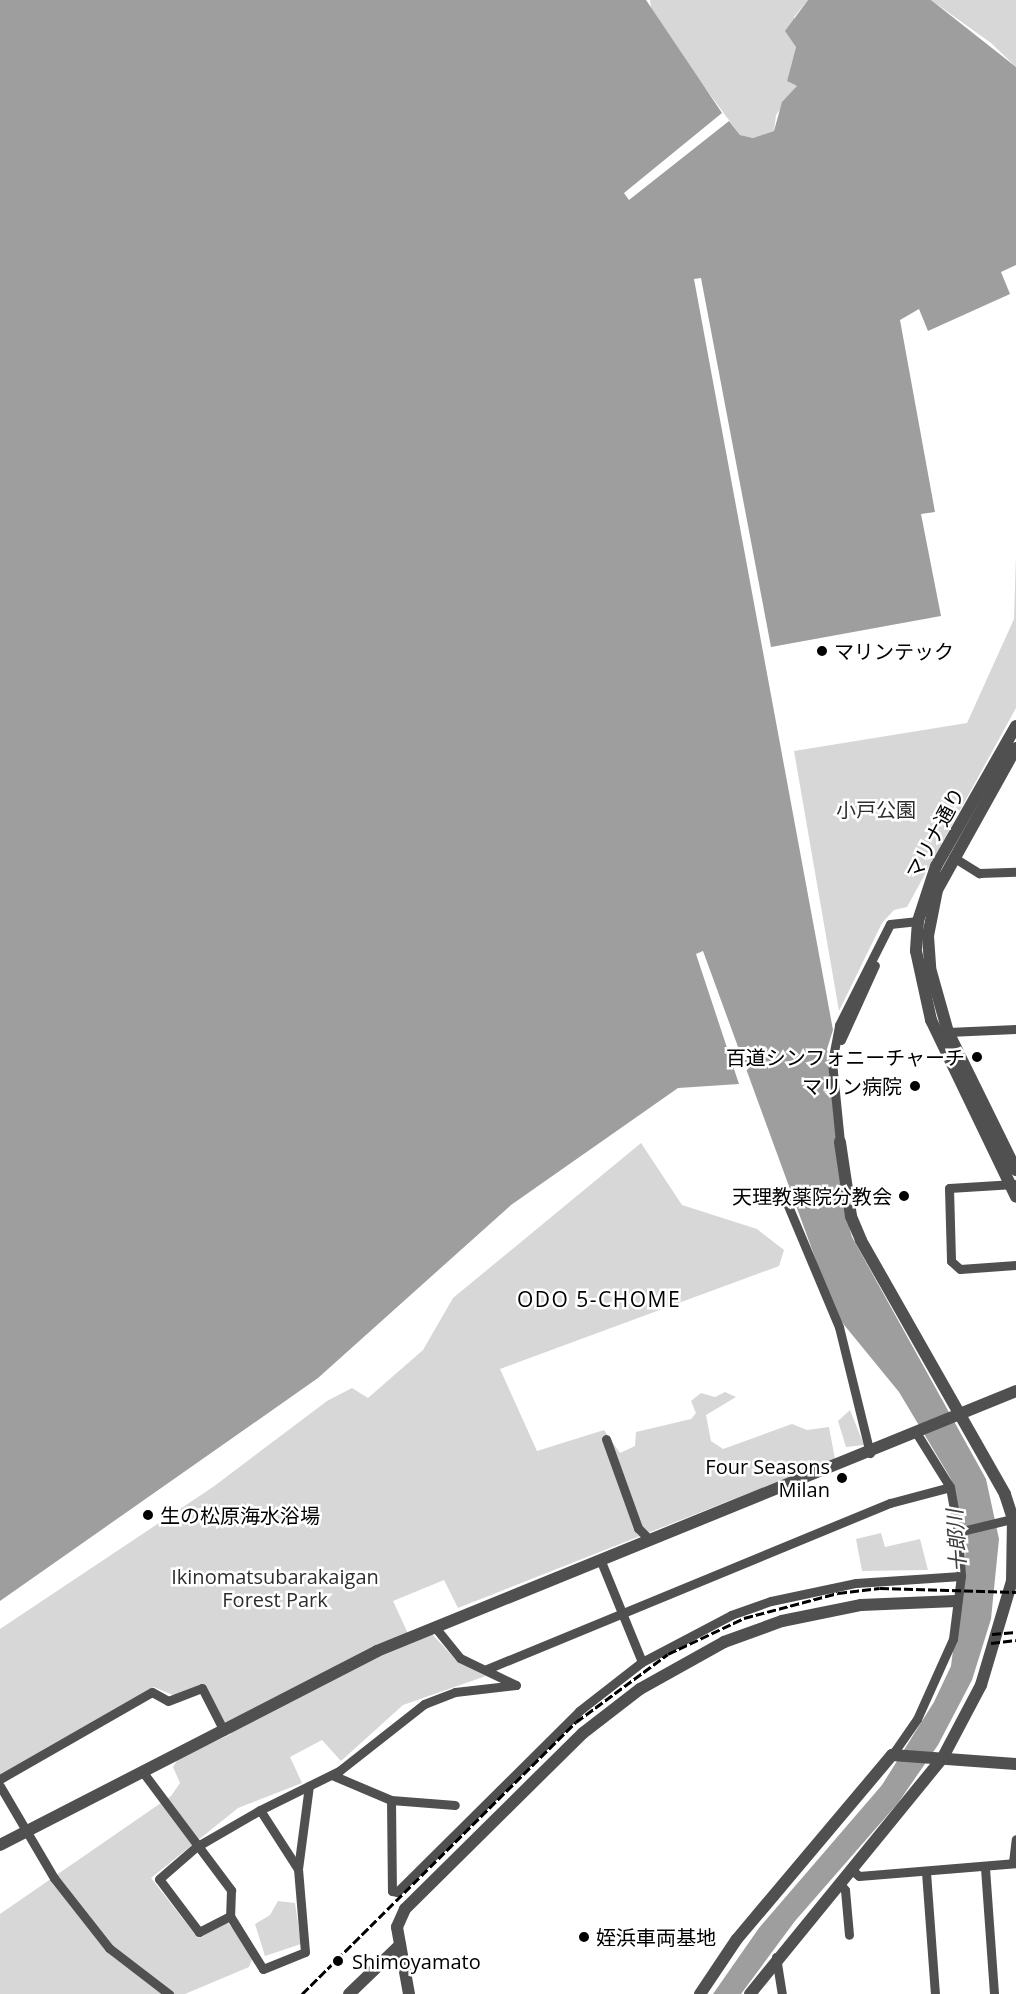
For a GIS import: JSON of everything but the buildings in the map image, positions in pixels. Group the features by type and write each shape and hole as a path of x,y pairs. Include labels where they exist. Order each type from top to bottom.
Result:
{"street":[{"name":"マリナ通り","path":"1016,726 936,866 918,921 923,999 1013,1184 1016,1197"},
{"name":"マリナ通り","path":"1016,748 937,890 928,936 930,969 948,1032 1016,1170"},
{"path":"953,858 980,873 1016,872"},
{"path":"750,1994 776,1957 852,1870 939,1759 981,1685 1005,1611 1012,1581 1011,1521 962,1416 861,1240 845,1185 834,1046 879,945 896,920 918,921"},
{"path":"948,1032 1016,1029"},
{"path":"1013,1184 949,1188 951,1261 960,1269 1016,1265"},
{"path":"770,1194 781,1189 839,1328 870,1453"},
{"path":"0,1845 434,1626 962,1416 1016,1391"},
{"path":"703,1993 737,1940 894,1755 944,1666 953,1639 956,1601 961,1576 962,1531 950,1487 917,1434"},
{"path":"606,1439 638,1528 650,1539"},
{"path":"487,1669 890,1503 950,1487"},
{"path":"962,1531 1011,1521"},
{"path":"600,1559 642,1662"},
{"path":"391,1800 392,1891 397,1892 579,1711 642,1662 731,1615 771,1601 856,1582 961,1576"},
{"path":"410,1994 397,1927 405,1909 583,1733 640,1689 724,1642 782,1622 861,1605 956,1601"},
{"path":"230,1916 199,1932 159,1879 196,1847 260,1810 332,1775 424,1704 455,1692 516,1685 487,1669 460,1658 434,1626"},
{"path":"0,1779 152,1692 168,1701 202,1688 224,1731"},
{"path":"894,1755 1016,1764"},
{"path":"142,1772 196,1847 231,1890 230,1916 263,1969 304,1952 298,1869 309,1786"},
{"path":"332,1775 391,1800 455,1805"},
{"path":"0,1786 54,1878 109,1947 169,1994"},
{"path":"260,1810 298,1869"},
{"path":"852,1870 859,1876 985,1868 1014,1863 1016,1839"},
{"path":"985,1868 994,1994"},
{"path":"926,1872 935,1994"},
{"path":"840,1884 845,1890 849,1935"},
{"path":"349,1994 400,1945"},
{"path":"776,1957 782,1994"}],"green space":[{"path":"650,0 808,0 794,17 796,47 787,81 797,86 776,115 774,131 753,138 740,135 652,16"},
{"path":"931,0 1016,0 1016,67 991,43"},
{"name":"小戸公園","path":"1016,555 1016,708 907,907 894,910 882,923 839,1011 794,751 967,723 1014,619"},
{"name":"Ikinomatsubarakaigan Forest Park","path":"641,1143 682,1205 757,1229 784,1250 779,1266 500,1369 537,1451 604,1430 620,1453 635,1446 636,1432 691,1419 696,1413 691,1401 701,1393 715,1397 725,1392 736,1397 706,1415 711,1441 723,1449 792,1424 807,1430 829,1427 835,1459 458,1608 444,1580 393,1601 411,1640 430,1632 459,1663 486,1676 403,1705 341,1761 322,1740 290,1757 302,1783 238,1808 151,1878 198,1938 226,1921 255,1952 249,1967 185,1994 0,1994 0,1914 171,1796 180,1783 173,1767 178,1759 231,1734 204,1684 175,1696 154,1687 0,1777 0,1629 213,1487 327,1401 352,1388 368,1398 423,1350 453,1298"},
{"path":"850,1410 864,1445 846,1447 838,1421"},
{"path":"881,1533 885,1547 920,1539 928,1570 862,1571 856,1539"},
{"path":"278,1901 295,1903 301,1944 265,1956 255,1924 270,1915"}],"shaded area":[{"path":"0,0 646,0 722,113 624,193 629,200 729,121 740,135 753,138 774,131 782,102 797,86 787,81 796,47 785,31 808,0 931,0 1016,67 1016,265 1001,272 1010,294 928,331 919,309 900,320 935,512 921,514 941,616 771,647 701,278 694,279 833,1030 827,1049 846,1215 852,1237 986,1479 999,1539 991,1619 972,1680 938,1745 898,1803 795,1921 741,1994 713,1994 759,1928 882,1785 934,1702 951,1666 966,1549 951,1479 899,1392 836,1315 703,951 696,954 739,1084 678,1088 511,1205 318,1378 0,1601"}],"railway":[{"path":"302,1994 576,1722 668,1654 744,1618 838,1593 880,1588 1016,1592"},
{"path":"992,1634 1016,1632"},
{"path":"991,1643 1016,1640"}],"place":[{"name":"マリンテック","path":"822,651"},
{"name":"百道シンフォニーチャーチ","path":"977,1057"},
{"name":"マリン病院","path":"915,1086"},
{"name":"天理教薬院分教会","path":"904,1196"},
{"name":"Four Seasons Milan","path":"842,1478"},
{"name":"生の松原海水浴場","path":"148,1515"},
{"name":"姪浜車両基地","path":"584,1937"},
{"name":"Shimoyamato","path":"338,1961"}],"district":[{"name":"ODO 5-CHOME","path":"599,1299"}],"water label":[{"name":"十郎川","path":"956,1541"}]}
